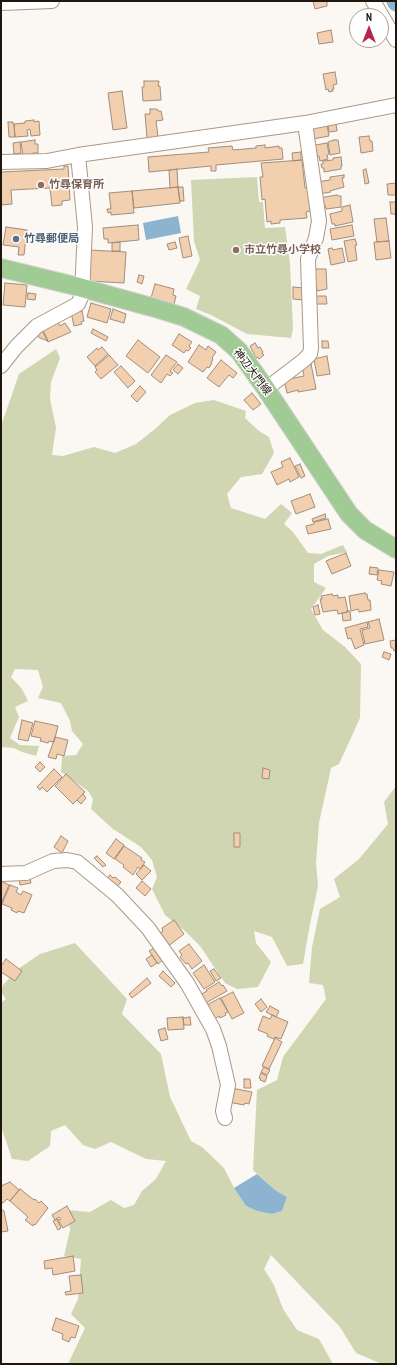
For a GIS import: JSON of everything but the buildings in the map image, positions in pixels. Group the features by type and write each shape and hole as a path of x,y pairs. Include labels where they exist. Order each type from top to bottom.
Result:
{"main road":[{"name":"神辺大門線","path":"1,268 83,288 184,317 221,335 239,351 349,514 365,530 396,549"}],"street":[{"path":"1,3 52,1"},
{"path":"373,1 396,40"},
{"path":"1,162 47,161 78,155 305,123 396,105"},
{"path":"266,389 304,360 310,354 311,348 308,259 316,238 319,221 305,123"},
{"path":"1,366 16,347 37,326 78,304 82,295 84,228 78,155"},
{"path":"1,874 26,873 53,861 68,860 77,862 117,895 148,928 187,983 213,1029 219,1046 228,1085 223,1111 225,1118"}],"green space":[{"path":"257,177 259,202 263,202 265,228 285,227 290,263 293,329 291,338 247,334 211,315 196,309 200,296 186,289 200,260 194,241 191,180"},
{"path":"56,349 60,358 51,382 50,399 56,428 52,455 63,456 94,447 115,453 136,444 170,415 195,403 214,400 246,411 245,418 259,431 269,437 274,453 262,474 241,477 227,494 231,508 265,519 281,504 292,513 284,524 293,532 308,553 321,554 343,545 347,552 328,556 314,564 314,582 326,588 311,609 323,630 345,647 361,664 360,718 339,764 331,768 319,823 316,863 318,886 303,964 287,966 272,937 254,931 256,943 271,962 258,987 237,989 225,983 200,946 165,915 152,889 157,877 152,860 141,847 113,829 91,809 93,799 88,791 61,772 62,756 76,755 83,744 72,731 70,721 61,703 38,698 43,687 38,670 15,669 11,677 22,689 28,701 15,707 19,717 10,738 20,745 39,746 36,756 14,748 1,747 1,426 19,374"},
{"path":"396,786 396,1364 382,1364 356,1353 340,1327 271,1255 264,1269 274,1285 283,1309 297,1330 319,1339 333,1364 68,1364 85,1328 71,1314 78,1299 81,1259 64,1256 70,1230 67,1210 90,1212 111,1200 124,1208 134,1205 142,1191 156,1179 166,1161 146,1159 111,1142 95,1149 83,1145 65,1125 51,1131 50,1146 28,1161 12,1159 1,1126 1,1003 6,999 1,992 3,985 18,969 40,954 75,943 127,999 122,1014 161,1054 170,1097 191,1141 202,1147 224,1168 234,1188 246,1206 257,1211 272,1214 282,1211 287,1197 275,1190 253,1170 257,1090 277,1080 283,1057 326,999 323,985 309,983 312,947 320,909 340,897 334,879 359,859 388,824 384,802"}],"water":[{"path":"178,216 181,233 146,240 143,223"},
{"path":"257,1174 275,1190 287,1197 282,1211 272,1214 257,1211 246,1206 234,1188"}],"place":[{"name":"竹尋保育所","path":"41,185"},
{"name":"竹尋郵便局","path":"16,239"},
{"name":"市立竹尋小学校","path":"236,250"}]}
